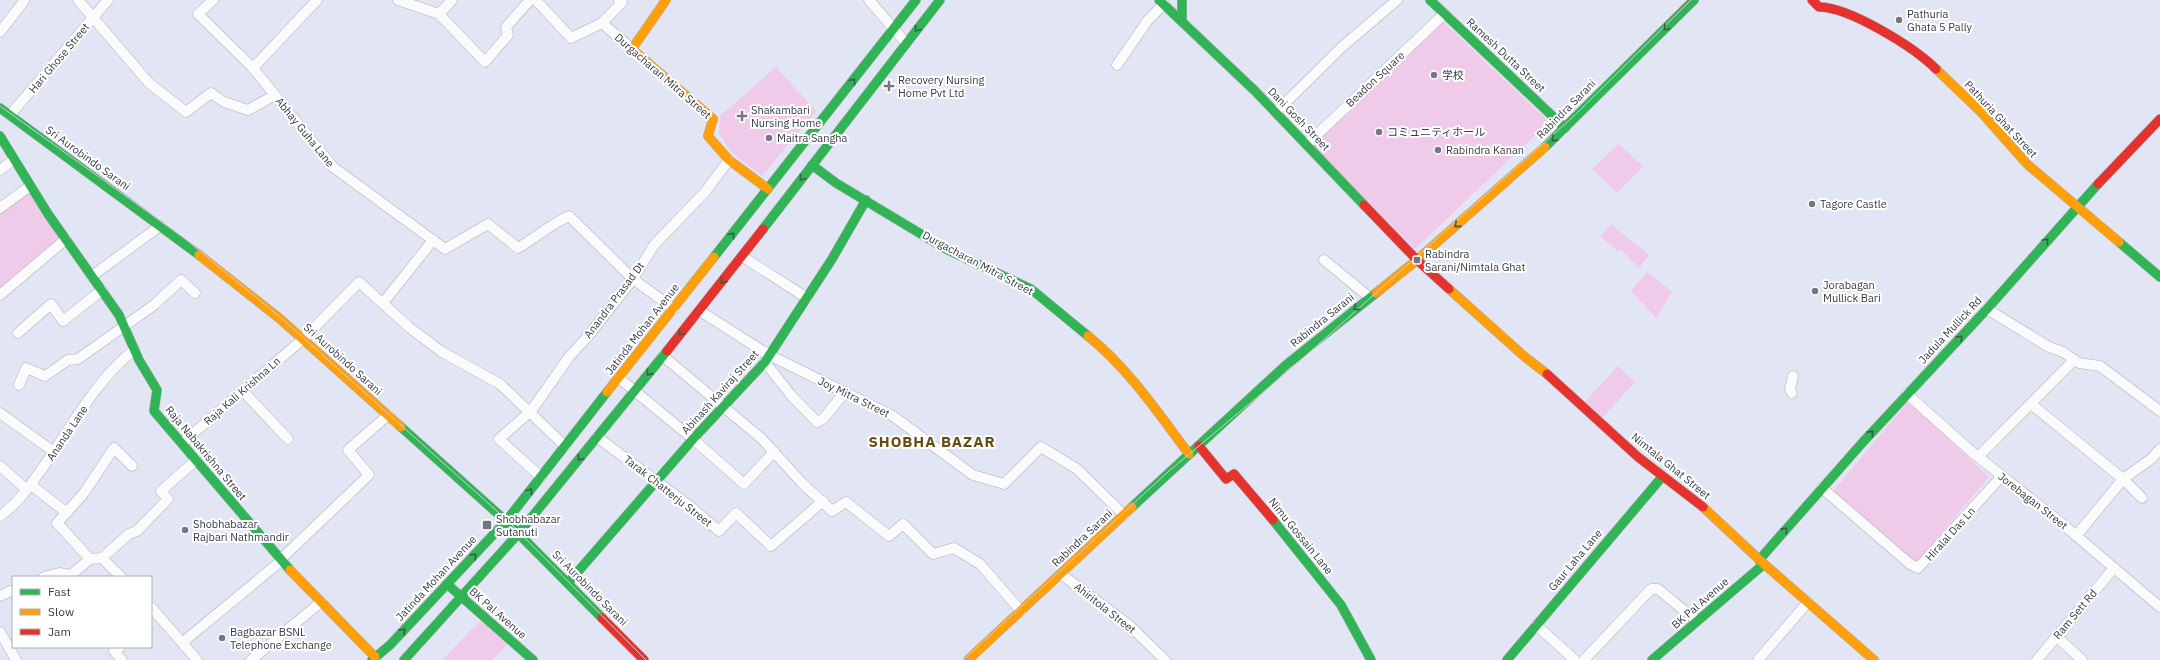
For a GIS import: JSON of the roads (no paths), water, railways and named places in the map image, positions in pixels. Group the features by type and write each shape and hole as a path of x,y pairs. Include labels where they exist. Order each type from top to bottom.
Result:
{"main road":[{"path":"632,48 666,0"},
{"name":"Jatinda Mohan Avenue","path":"373,659 390,645 506,521 674,310 916,0"},
{"path":"404,660 518,534 700,311 940,0"},
{"path":"1182,0 1182,21"},
{"name":"Ramesh Dutta Street","path":"1430,0 1565,128"},
{"name":"Rabindra Sarani","path":"968,660 1286,365 1417,260 1503,186 1565,128 1694,0"},
{"name":"Pathuria Ghat Street","path":"1812,0 1819,7 1830,8 1879,29 1928,61 1980,112 2027,164 2160,277"},
{"name":"Dani Gosh Street","path":"1161,2 1276,112 1417,260"},
{"name":"Durgacharan Mitra Street","path":"632,48 713,119 708,136 729,160 768,189"},
{"name":"Sri Aurobindo Sarani","path":"0,108 240,286 303,339 506,521 644,660"},
{"name":"Jadula Mullick Rd","path":"1761,562 1822,488 1907,394 1987,309 2076,207 2160,118"},
{"name":"Raja Nabakrishna Street","path":"0,136 13,160 30,186 119,314 134,350 157,390 154,411 281,560 373,659"},
{"name":"Durgacharan Mitra Street","path":"812,166 836,183 946,249 1031,289 1104,349 1136,382 1189,454"},
{"name":"Abinash Kaviraj Street","path":"568,583 693,439 725,406 767,358 807,298 866,200"},
{"name":"Nimtala Ghat Street","path":"1417,260 1662,477 1670,480 1704,508 1761,562 1874,660"},
{"name":"Nimu Gossain Lane","path":"1199,446 1226,479 1234,474 1278,525 1341,605 1371,660"},
{"name":"Gaur Laha Lane","path":"1507,660 1662,477"},
{"name":"BK Pal Avenue","path":"1652,660 1761,562"},
{"name":"BK Pal Avenue","path":"447,584 533,660"}],"street":[{"path":"78,0 149,83 186,112 211,92 224,102 248,110 275,95"},
{"name":"Hari Ghose Street","path":"10,116 108,0"},
{"name":"Abhay Guha Lane","path":"213,0 198,14 253,68 333,167 445,249 488,224 518,248 543,233 558,221 569,216 633,280"},
{"path":"253,68 317,0"},
{"path":"398,0 439,14 485,62 508,35 506,27 530,0"},
{"path":"439,14 452,0"},
{"path":"536,0 570,38 602,23 622,2 619,0"},
{"path":"869,0 906,43"},
{"path":"1276,112 1342,47 1397,0"},
{"path":"0,32 24,1"},
{"path":"1117,65 1161,2"},
{"name":"Beadon Square","path":"1307,144 1444,14"},
{"name":"Durgacharan Mitra Street","path":"602,23 632,48"},
{"path":"0,170 13,160"},
{"name":"Anandra Prasad Dt","path":"541,477 499,439 531,411 569,357 633,280 654,245 705,192 729,160"},
{"path":"0,208 30,186"},
{"path":"92,276 160,226"},
{"path":"0,295 66,239"},
{"path":"433,240 383,303 410,328 442,352 500,384 531,411 565,446"},
{"path":"743,256 807,298"},
{"path":"1324,260 1369,298"},
{"path":"19,385 26,368 45,376 68,360 78,359 154,305 181,280 195,293"},
{"path":"633,280 674,310"},
{"name":"Raja Kali Krishna Ln","path":"182,443 303,339 359,282 383,303"},
{"path":"18,332 51,304 63,321 102,290"},
{"path":"1987,309 2079,363 2100,366 2160,411"},
{"name":"Joy Mitra Street","path":"700,311 767,358 845,392 893,416 973,475 1004,484 1041,447 1078,469 1124,515"},
{"name":"Ananda Lane","path":"0,516 29,488 96,389 116,364 134,350"},
{"path":"663,356 725,406 774,452 803,484 832,511 846,502 889,536 903,524 933,554 954,548 980,564 1021,610"},
{"path":"767,358 790,394 818,422 824,419 845,392"},
{"path":"1978,458 2074,360"},
{"path":"619,378 693,439 744,484 774,452"},
{"path":"243,391 288,439"},
{"name":"Jorebagan Street","path":"1907,394 1978,458 2076,536 2160,607"},
{"path":"2031,404 2123,479 2142,498"},
{"path":"0,413 54,452"},
{"path":"183,642 281,560 369,475 348,450 388,415"},
{"name":"Tarak Chatterju Street","path":"597,437 691,507 719,531 736,513 771,546 788,533 823,501"},
{"path":"90,559 57,523 67,514 84,493 114,448 132,466"},
{"path":"2076,536 2123,479 2151,459 2160,449"},
{"path":"48,576 59,573 72,576 90,559 102,558 129,534 137,531 168,499 161,491 196,460"},
{"path":"0,466 67,514"},
{"name":"Hiralal Das Ln","path":"1822,488 1910,564 1918,568 2001,477"},
{"path":"102,558 120,576"},
{"name":"Ram Sett Rd","path":"2037,660 2114,568"},
{"name":"Ahiritola Street","path":"1061,574 1129,625 1164,660"},
{"path":"1584,660 1651,590 1658,589 1697,621"},
{"path":"0,596 12,590"},
{"path":"251,660 321,602"},
{"path":"1758,660 1808,602"},
{"path":"152,608 183,642 197,660"},
{"path":"1536,625 1575,660"},
{"path":"0,632 16,660"},
{"path":"2056,636 2082,660"},
{"path":"118,648 114,651 122,660"}],"tram line":[{"path":"963,660 1169,471 1292,368 1574,116 1691,0"},
{"path":"0,106 184,238 280,317 507,520 646,660"}],"place":[{"name":"Pathuria Ghata 5 Pally","path":"1899,20"},
{"name":"学校","path":"1434,75"},
{"name":"Recovery Nursing Home Pvt Ltd","path":"889,86"},
{"name":"Shakambari Nursing Home","path":"742,116"},
{"name":"コミュニティホール","path":"1379,132"},
{"name":"Maitra Sangha","path":"769,138"},
{"name":"Rabindra Kanan","path":"1438,150"},
{"name":"Tagore Castle","path":"1812,204"},
{"name":"Rabindra Sarani/Nimtala Ghat","path":"1417,260"},
{"name":"Jorabagan Mullick Bari","path":"1815,291"},
{"name":"Shobhabazar Sutanuti","path":"487,525"},
{"name":"Shobhabazar Rajbari Nathmandir","path":"185,530"},
{"name":"Bagbazar BSNL Telephone Exchange","path":"222,638"}],"district":[{"name":"SHOBHA BAZAR","path":"932,442"}]}
